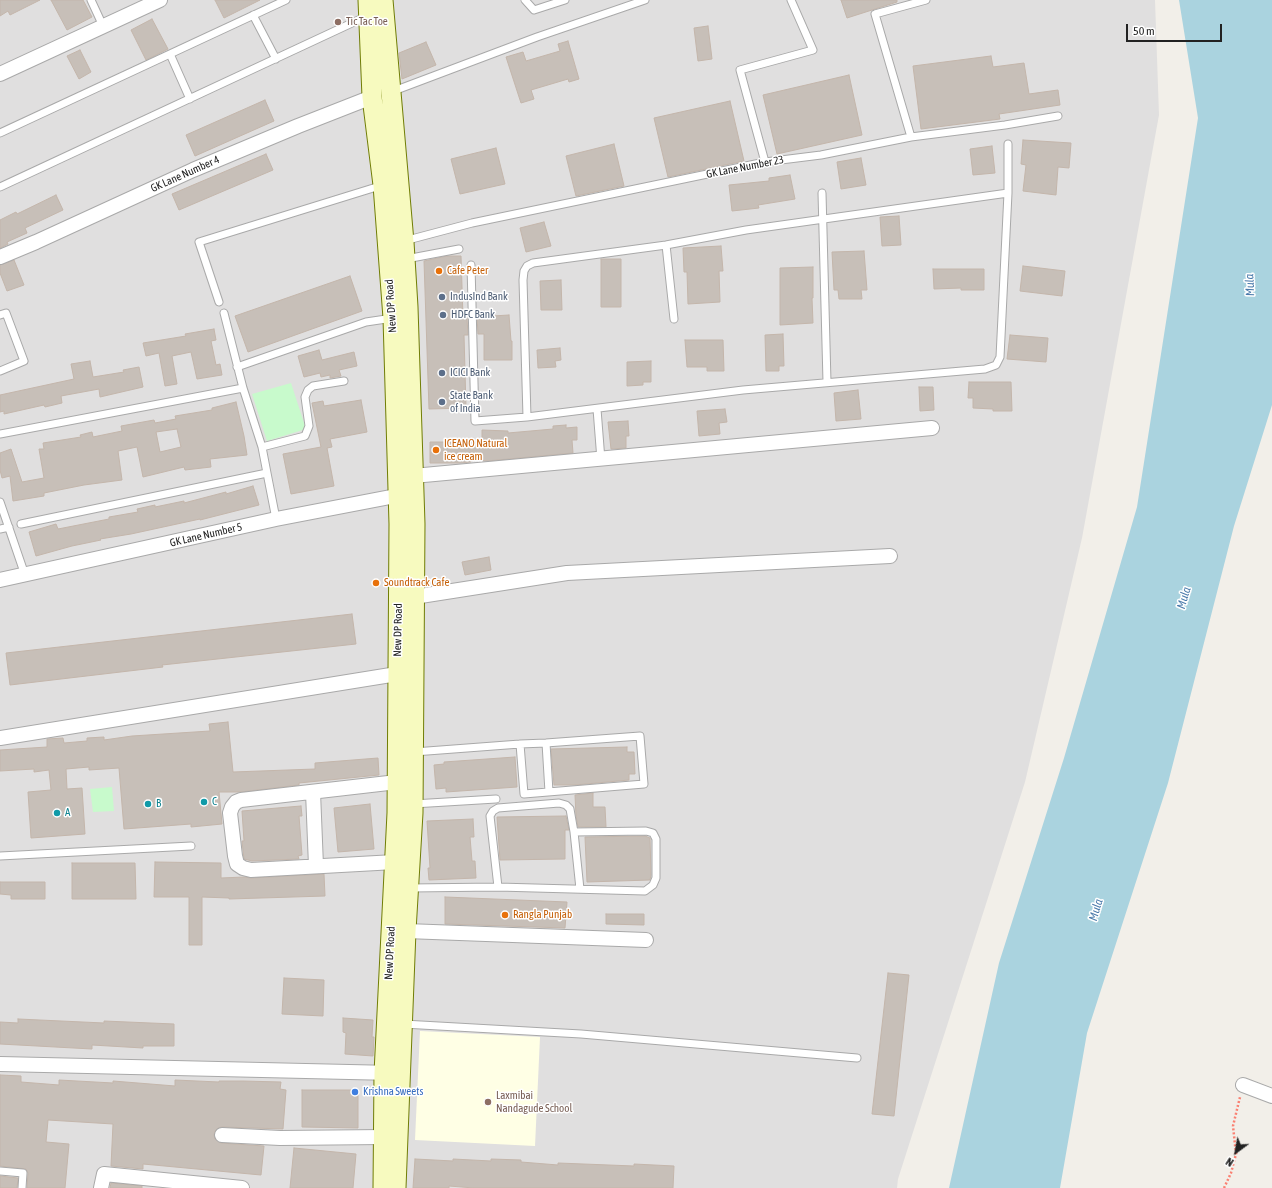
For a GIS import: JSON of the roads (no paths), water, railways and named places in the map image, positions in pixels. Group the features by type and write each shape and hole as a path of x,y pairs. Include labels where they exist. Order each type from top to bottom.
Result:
{"main road":[{"name":"New DP Road","path":"383,0 404,251 408,319 408,488 399,524 397,782 392,1073 396,1188"},
{"name":"New DP Road","path":"368,8 372,97 383,185 408,488 415,524 413,804 402,1024 392,1073 384,1137 383,1188"}],"street":[{"path":"0,74 160,0"},
{"name":"GK Lane Number 4","path":"0,257 193,170 372,97"},
{"name":"GK Lane Number 5","path":"0,580 25,576 276,520 408,488 602,460 932,428"},
{"path":"414,597 567,573 890,556"},
{"path":"0,738 398,674"},
{"path":"395,862 251,870 243,868 237,864 235,856 230,812 236,802 242,800 397,782"},
{"path":"313,792 316,866"},
{"path":"406,931 646,940"},
{"path":"0,1064 392,1073"},
{"path":"1243,1085 1272,1096"},
{"path":"222,1135 280,1138 384,1137"},
{"path":"101,1188 104,1174 177,1184 242,1188"}],"lane":[{"path":"91,0 103,26"},
{"path":"0,133 286,0"},
{"path":"525,0 534,10 565,0"},
{"path":"391,92 538,37 645,0"},
{"path":"765,162 740,70 812,50 791,0"},
{"path":"911,137 875,14 926,0"},
{"path":"0,187 276,59 368,8"},
{"path":"254,15 276,59"},
{"path":"170,54 190,99"},
{"name":"GK Lane Number 23","path":"404,251 472,223 765,162 821,155 911,137 1004,125 1058,116"},
{"path":"471,265 475,362 475,421 597,409 743,390 985,369 996,365 1000,357 1008,194 1008,144"},
{"path":"219,302 198,242 383,185"},
{"path":"822,192 827,382"},
{"path":"527,417 523,280 524,272 527,266 533,263 666,245 746,230 1008,194"},
{"path":"666,245 674,319"},
{"path":"404,251 459,249"},
{"path":"0,315 6,313 24,361 0,371"},
{"path":"224,313 237,367 262,447 276,520"},
{"path":"237,367 366,322 393,318"},
{"path":"262,447 305,436 309,426 305,397 308,390 313,386 344,381"},
{"path":"0,434 243,388"},
{"path":"597,409 602,460"},
{"path":"21,524 267,473"},
{"path":"0,502 25,576"},
{"path":"0,529 9,527"},
{"path":"413,752 520,744 640,736 644,784 524,794 520,744"},
{"path":"546,743 549,792"},
{"path":"413,804 496,798"},
{"path":"498,888 490,820 490,816 493,811 498,808 559,803 566,805 570,809 580,889"},
{"path":"408,888 645,891 653,885 656,878 656,839 652,833 646,831 574,832"},
{"path":"0,856 191,846"},
{"path":"402,1024 581,1034 857,1058"},
{"path":"0,1171 23,1173 22,1188"}],"water":[{"name":"Mula","path":"1179,0 1272,0 1272,405 1234,526 1168,783 1087,1033 1060,1188 949,1188 999,963 1064,758 1137,507 1198,118"}],"place":[{"name":"Tic Tac Toe","path":"338,22"},
{"name":"Cafe Peter","path":"439,271"},
{"name":"IndusInd Bank","path":"442,297"},
{"name":"HDFC Bank","path":"443,315"},
{"name":"ICICI Bank","path":"442,373"},
{"name":"State Bank of India","path":"442,402"},
{"name":"ICEANO Natural ice cream","path":"436,450"},
{"name":"Soundtrack Cafe","path":"376,583"},
{"name":"C","path":"204,802"},
{"name":"B","path":"148,804"},
{"name":"A","path":"57,813"},
{"name":"Rangla Punjab","path":"505,915"},
{"name":"Krishna Sweets","path":"355,1092"},
{"name":"Laxmibai Nandagude School","path":"488,1102"}]}
